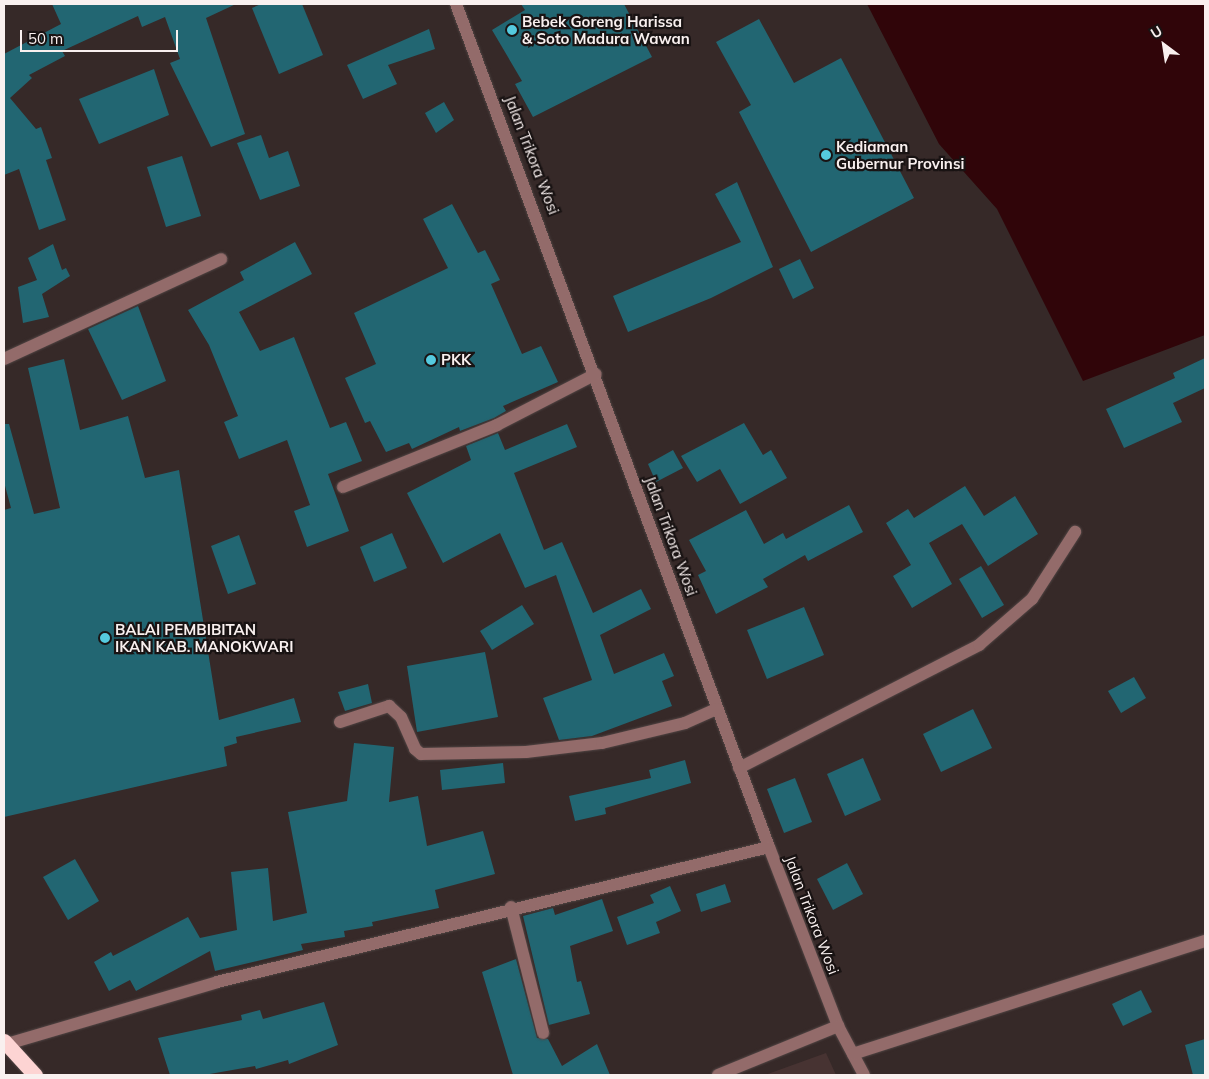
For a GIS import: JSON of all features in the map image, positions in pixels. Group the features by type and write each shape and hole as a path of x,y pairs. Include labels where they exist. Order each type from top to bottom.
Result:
{"highway":[{"path":"5,1042 35,1075"}],"street":[{"name":"Jalan Trikora Wosi","path":"456,4 596,374 769,847 838,1026 864,1075"},
{"path":"4,359 221,259"},
{"path":"343,487 497,425 596,374"},
{"path":"739,768 979,645 1032,599 1075,532"},
{"path":"340,722 390,706 401,717 415,749 422,754 526,752 602,743 685,723 717,709"},
{"path":"5,1042 217,982 511,907 769,847"},
{"path":"511,907 543,1033"},
{"path":"853,1054 1205,941"},
{"path":"718,1075 838,1026"}],"shaded area":[{"path":"867,4 1205,4 1205,335 1083,381 997,209 939,144"},
{"path":"826,1053 836,1075 765,1075"}],"building":[{"path":"52,4 236,4 206,18 245,134 211,147 170,63 180,59 165,17 142,27 138,16 62,51 65,56 29,75 32,78 10,98 36,129 41,127 52,158 46,160 66,220 39,230 19,169 4,175 4,54 61,24"},
{"path":"261,4 302,4 323,55 279,74 252,8"},
{"path":"521,4 624,4 652,57 533,117 515,84 522,81 492,30 525,10"},
{"name":"Kediaman Gubernur Provinsi","path":"759,19 794,83 841,58 914,198 811,252 739,112 751,105 716,42"},
{"path":"429,29 435,49 388,65 397,84 363,99 347,65"},
{"path":"154,69 169,115 99,144 79,99"},
{"path":"444,102 454,120 436,133 425,113"},
{"path":"261,135 269,158 288,151 300,186 260,200 237,143"},
{"path":"182,156 201,216 166,227 147,167"},
{"path":"737,182 773,267 711,298 628,332 613,296 741,242 715,194"},
{"path":"452,204 478,253 485,250 500,280 491,284 522,354 541,346 558,382 503,406 506,411 494,418 460,431 459,427 412,449 409,443 386,452 370,421 365,423 345,378 376,364 354,313 448,268 423,219"},
{"path":"295,242 312,274 239,312 260,351 294,337 330,428 346,422 362,461 328,474 349,531 307,547 294,511 310,505 287,440 239,459 224,422 238,416 209,345 188,310 244,280 240,272"},
{"path":"53,244 62,270 66,268 70,276 42,294 49,317 23,323 18,287 37,280 28,258"},
{"path":"800,259 814,288 793,299 779,269"},
{"path":"138,306 166,381 122,400 88,329"},
{"path":"1205,358 1205,388 1173,403 1182,422 1124,448 1106,409 1175,378 1173,373"},
{"name":"BALAI PEMBIBITAN IKAN KAB. MANOKWARI","path":"64,359 80,430 128,416 145,478 179,470 219,720 294,698 301,722 236,737 237,743 224,747 227,766 4,817 4,510 11,508 4,482 4,424 9,424 34,514 60,508 28,368"},
{"path":"744,423 763,455 771,450 787,478 740,504 720,469 697,482 681,456"},
{"path":"567,424 577,447 514,473 544,550 562,542 593,613 641,589 651,609 600,635 614,674 664,653 674,676 662,681 672,706 592,736 559,740 543,698 592,680 556,575 525,588 500,533 443,563 407,493 471,460 466,446 498,433 505,450"},
{"path":"673,450 683,468 656,482 648,464"},
{"path":"965,486 984,516 1015,496 1038,534 988,566 962,524 929,543 952,584 912,608 893,576 911,565 886,523 908,509 914,518"},
{"path":"849,505 863,532 808,561 805,555 763,579 768,587 716,614 698,575 706,571 689,540 746,510 764,544 783,533 786,539"},
{"path":"392,533 407,568 374,582 360,547"},
{"path":"239,535 256,584 228,594 211,546"},
{"path":"981,566 1004,605 982,618 959,579"},
{"path":"522,605 534,624 492,650 480,631"},
{"path":"804,607 824,655 767,679 747,630"},
{"path":"485,652 498,717 417,732 407,666"},
{"path":"1134,677 1146,698 1121,713 1108,691"},
{"path":"368,684 372,703 345,711 338,692"},
{"path":"973,709 992,748 941,772 923,734"},
{"path":"354,743 394,747 389,802 418,796 427,846 483,831 495,874 435,890 439,908 372,922 373,926 344,931 345,937 301,944 303,950 215,971 210,951 136,991 130,980 109,991 94,962 111,952 113,956 188,917 200,938 237,930 231,872 268,868 273,921 307,913 288,812 347,801"},
{"path":"863,758 881,800 845,816 827,774"},
{"path":"685,760 691,783 605,808 606,814 575,821 569,796 651,778 649,770"},
{"path":"503,763 505,783 442,790 440,770"},
{"path":"795,778 812,822 784,833 767,789"},
{"path":"75,859 99,901 68,920 43,877"},
{"path":"847,863 863,894 833,910 817,879"},
{"path":"725,884 731,902 701,912 696,894"},
{"path":"670,886 681,911 656,922 660,933 627,945 617,917 654,903 650,895"},
{"path":"602,899 613,931 570,946 577,982 581,981 590,1014 549,1025 523,916 553,908 555,915"},
{"path":"516,959 537,1038 548,1039 562,1066 597,1044 610,1075 513,1075 482,972"},
{"path":"1141,990 1152,1012 1123,1026 1112,1004"},
{"path":"324,1002 338,1045 289,1064 288,1060 256,1069 255,1066 204,1075 170,1075 158,1038 242,1020 241,1015 260,1010 263,1019"},
{"path":"1205,1039 1205,1075 1193,1075 1185,1045"}],"place":[{"name":"Bebek Goreng Harissa & Soto Madura Wawan","path":"512,30"},
{"name":"Kediaman Gubernur Provinsi","path":"826,155"},
{"name":"PKK","path":"431,360"},
{"name":"BALAI PEMBIBITAN IKAN KAB. MANOKWARI","path":"105,638"}]}
